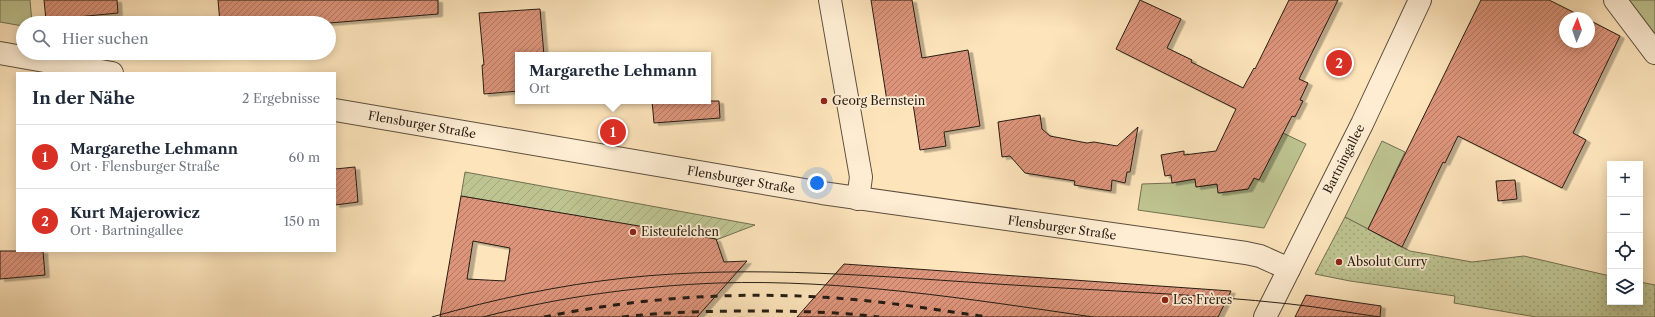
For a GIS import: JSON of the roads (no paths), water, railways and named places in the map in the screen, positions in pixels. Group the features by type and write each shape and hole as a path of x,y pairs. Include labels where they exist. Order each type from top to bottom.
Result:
{"street":[{"path":"830,0 861,177 858,199"},
{"name":"Bartningallee","path":"1265,317 1362,124 1420,0"},
{"path":"1614,0 1655,53"},
{"path":"0,53 16,56"},
{"path":"39,60 106,72"},
{"name":"Flensburger Straße","path":"336,110 858,199 1246,253 1260,256 1289,269"}],"tram line":[{"path":"432,317 528,293 601,281 673,274 722,272 819,273 1152,293 1301,305 1380,317"},
{"path":"483,317 570,298 629,290 718,283 812,284 859,287 953,297 1093,317"}],"railway":[{"path":"544,317 622,304 740,295 780,295 859,300 988,317"},
{"path":"622,317 722,311 817,312 879,317"}],"place":[{"name":"Kurt Majerowicz","path":"1339,63"},
{"name":"Georg Bernstein","path":"824,101"},
{"name":"Margarethe Lehmann","path":"613,132"},
{"name":"Eisteufelchen","path":"633,232"},
{"name":"Absolut Curry","path":"1339,262"},
{"name":"Les Frères","path":"1165,300"}]}
